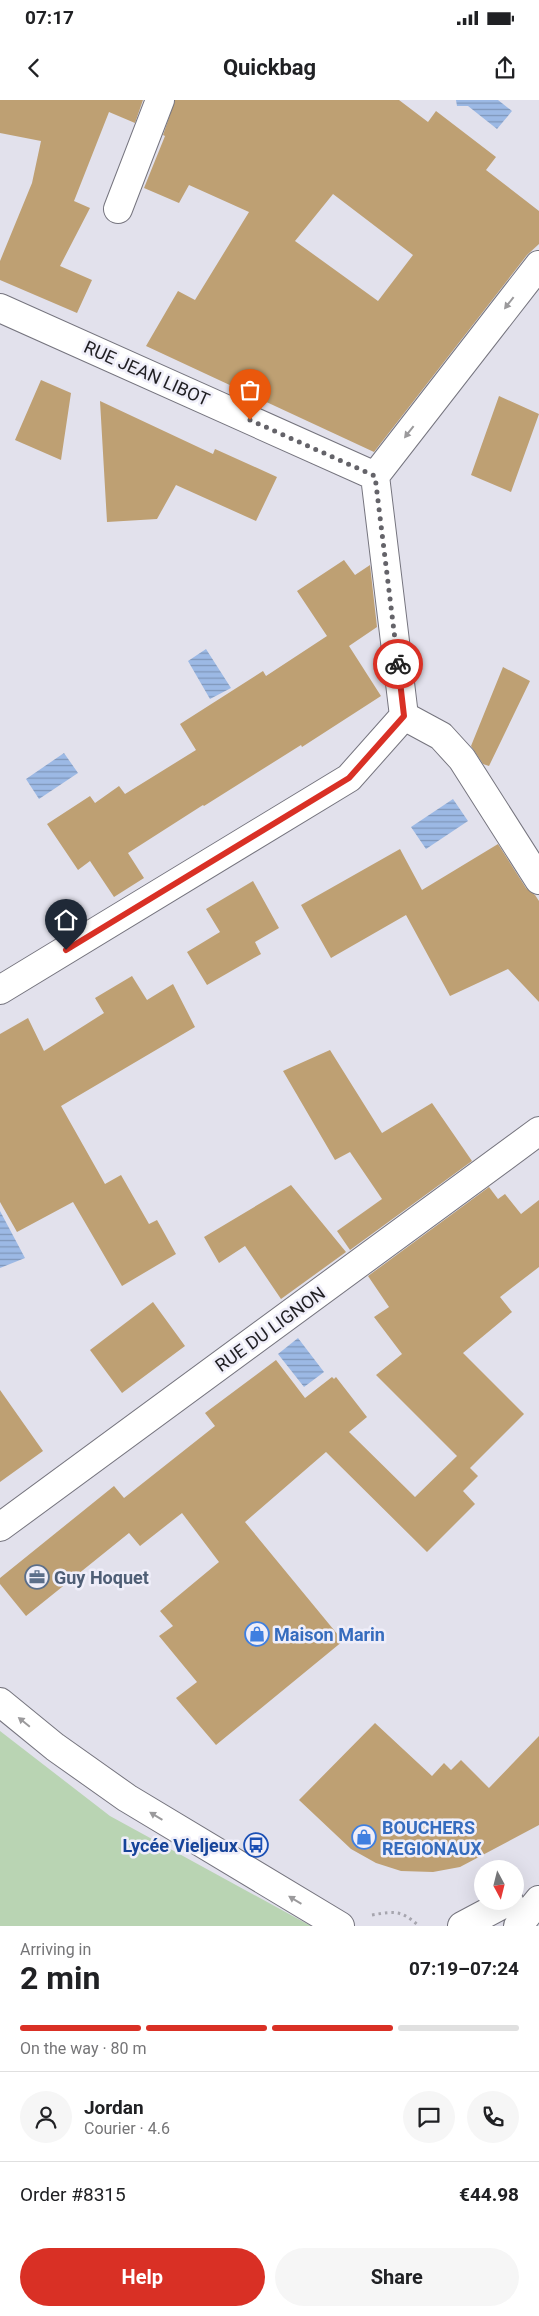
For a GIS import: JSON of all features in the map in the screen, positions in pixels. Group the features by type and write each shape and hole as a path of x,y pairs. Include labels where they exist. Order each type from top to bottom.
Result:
{"street":[{"path":"118,209 160,100"},
{"path":"0,990 349,778 404,716 375,476 539,265"},
{"name":"RUE JEAN LIBOT","path":"0,308 375,476"},
{"path":"404,716 441,736 462,759 539,880"},
{"name":"RUE DU LIGNON","path":"0,1527 539,1131"},
{"path":"0,1702 55,1747 128,1798 340,1926"},
{"path":"524,1893 539,1885"},
{"path":"518,1926 539,1900"},
{"path":"462,1926 492,1910"}],"path":[{"path":"369,1916 396,1911 407,1916 418,1925"}],"green space":[{"path":"0,1731 110,1816 311,1926 0,1926"}],"water":[{"path":"456,100 498,100 512,111 497,129 468,106 457,106"},
{"path":"206,649 231,688 210,699 188,661"},
{"path":"64,753 78,773 39,799 26,779"},
{"path":"453,799 468,821 426,849 411,827"},
{"path":"0,1211 25,1258 0,1268"},
{"path":"298,1338 324,1372 304,1387 278,1354"}],"building":[{"path":"0,100 143,100 135,123 109,112 74,201 90,208 60,266 92,280 77,313 0,280 0,261 32,183 41,141 0,133"},
{"path":"175,100 399,100 428,122 436,111 496,157 486,170 539,211 539,244 527,255 374,452 146,346 178,291 195,300 249,212 189,185 179,203 144,188 165,136 163,135","holes":["333,194 413,255 378,301 295,241"]},
{"path":"41,380 71,393 61,460 15,440"},
{"path":"499,396 539,414 511,492 471,475"},
{"path":"100,401 213,454 215,449 277,477 256,521 176,485 157,519 107,522"},
{"path":"344,560 355,575 370,565 377,627 349,646 381,696 302,747 301,745 128,853 144,878 114,897 90,861 78,870 47,824 90,796 95,803 119,786 125,794 196,750 180,724 263,671 266,676 327,636 297,591"},
{"path":"503,667 530,681 489,766 483,764 471,746"},
{"path":"498,844 526,888 539,901 539,1002 508,969 450,996 406,915 331,958 301,905 400,849 422,890"},
{"path":"253,881 279,928 255,942 261,954 207,985 187,952 220,932 206,909"},
{"path":"132,976 147,1000 173,984 195,1027 61,1106 105,1184 121,1175 149,1224 157,1220 176,1254 122,1286 73,1202 17,1232 0,1202 0,1034 28,1018 44,1051 104,1013 95,998"},
{"path":"330,1050 382,1133 432,1103 472,1161 350,1250 337,1231 382,1199 350,1152 335,1160 283,1071"},
{"path":"291,1185 346,1252 281,1299 245,1246 219,1263 204,1237"},
{"path":"489,1187 498,1199 505,1194 521,1214 539,1200 539,1267 500,1297 512,1312 463,1353 524,1414 470,1468 478,1476 463,1491 475,1504 427,1552 326,1452 245,1522 343,1641 216,1745 176,1698 197,1682 159,1636 173,1626 160,1611 219,1562 182,1513 140,1546 129,1533 26,1616 0,1584 0,1578 114,1486 124,1498 215,1426 205,1413 276,1360 305,1398 332,1377 334,1379 336,1377 367,1417 349,1432 415,1497 457,1456 376,1375 402,1354 374,1317 389,1307 368,1276"},
{"path":"153,1302 185,1346 122,1393 90,1350"},
{"path":"0,1390 43,1451 0,1482"},
{"path":"375,1723 432,1776 444,1763 451,1770 461,1760 489,1788 539,1736 539,1825 460,1867 433,1872 401,1871 376,1863 351,1849 299,1800"}],"way so far":[{"path":"250,420 375,476 398,664"}],"place":[{"name":"Guy Hoquet","path":"37,1577"},
{"name":"Maison Marin","path":"257,1634"},
{"name":"BOUCHERS REGIONAUX","path":"364,1837"},
{"name":"Lycée Vieljeux","path":"256,1845"}],"route":[{"path":"66,950 349,778 404,716 398,664"}]}
